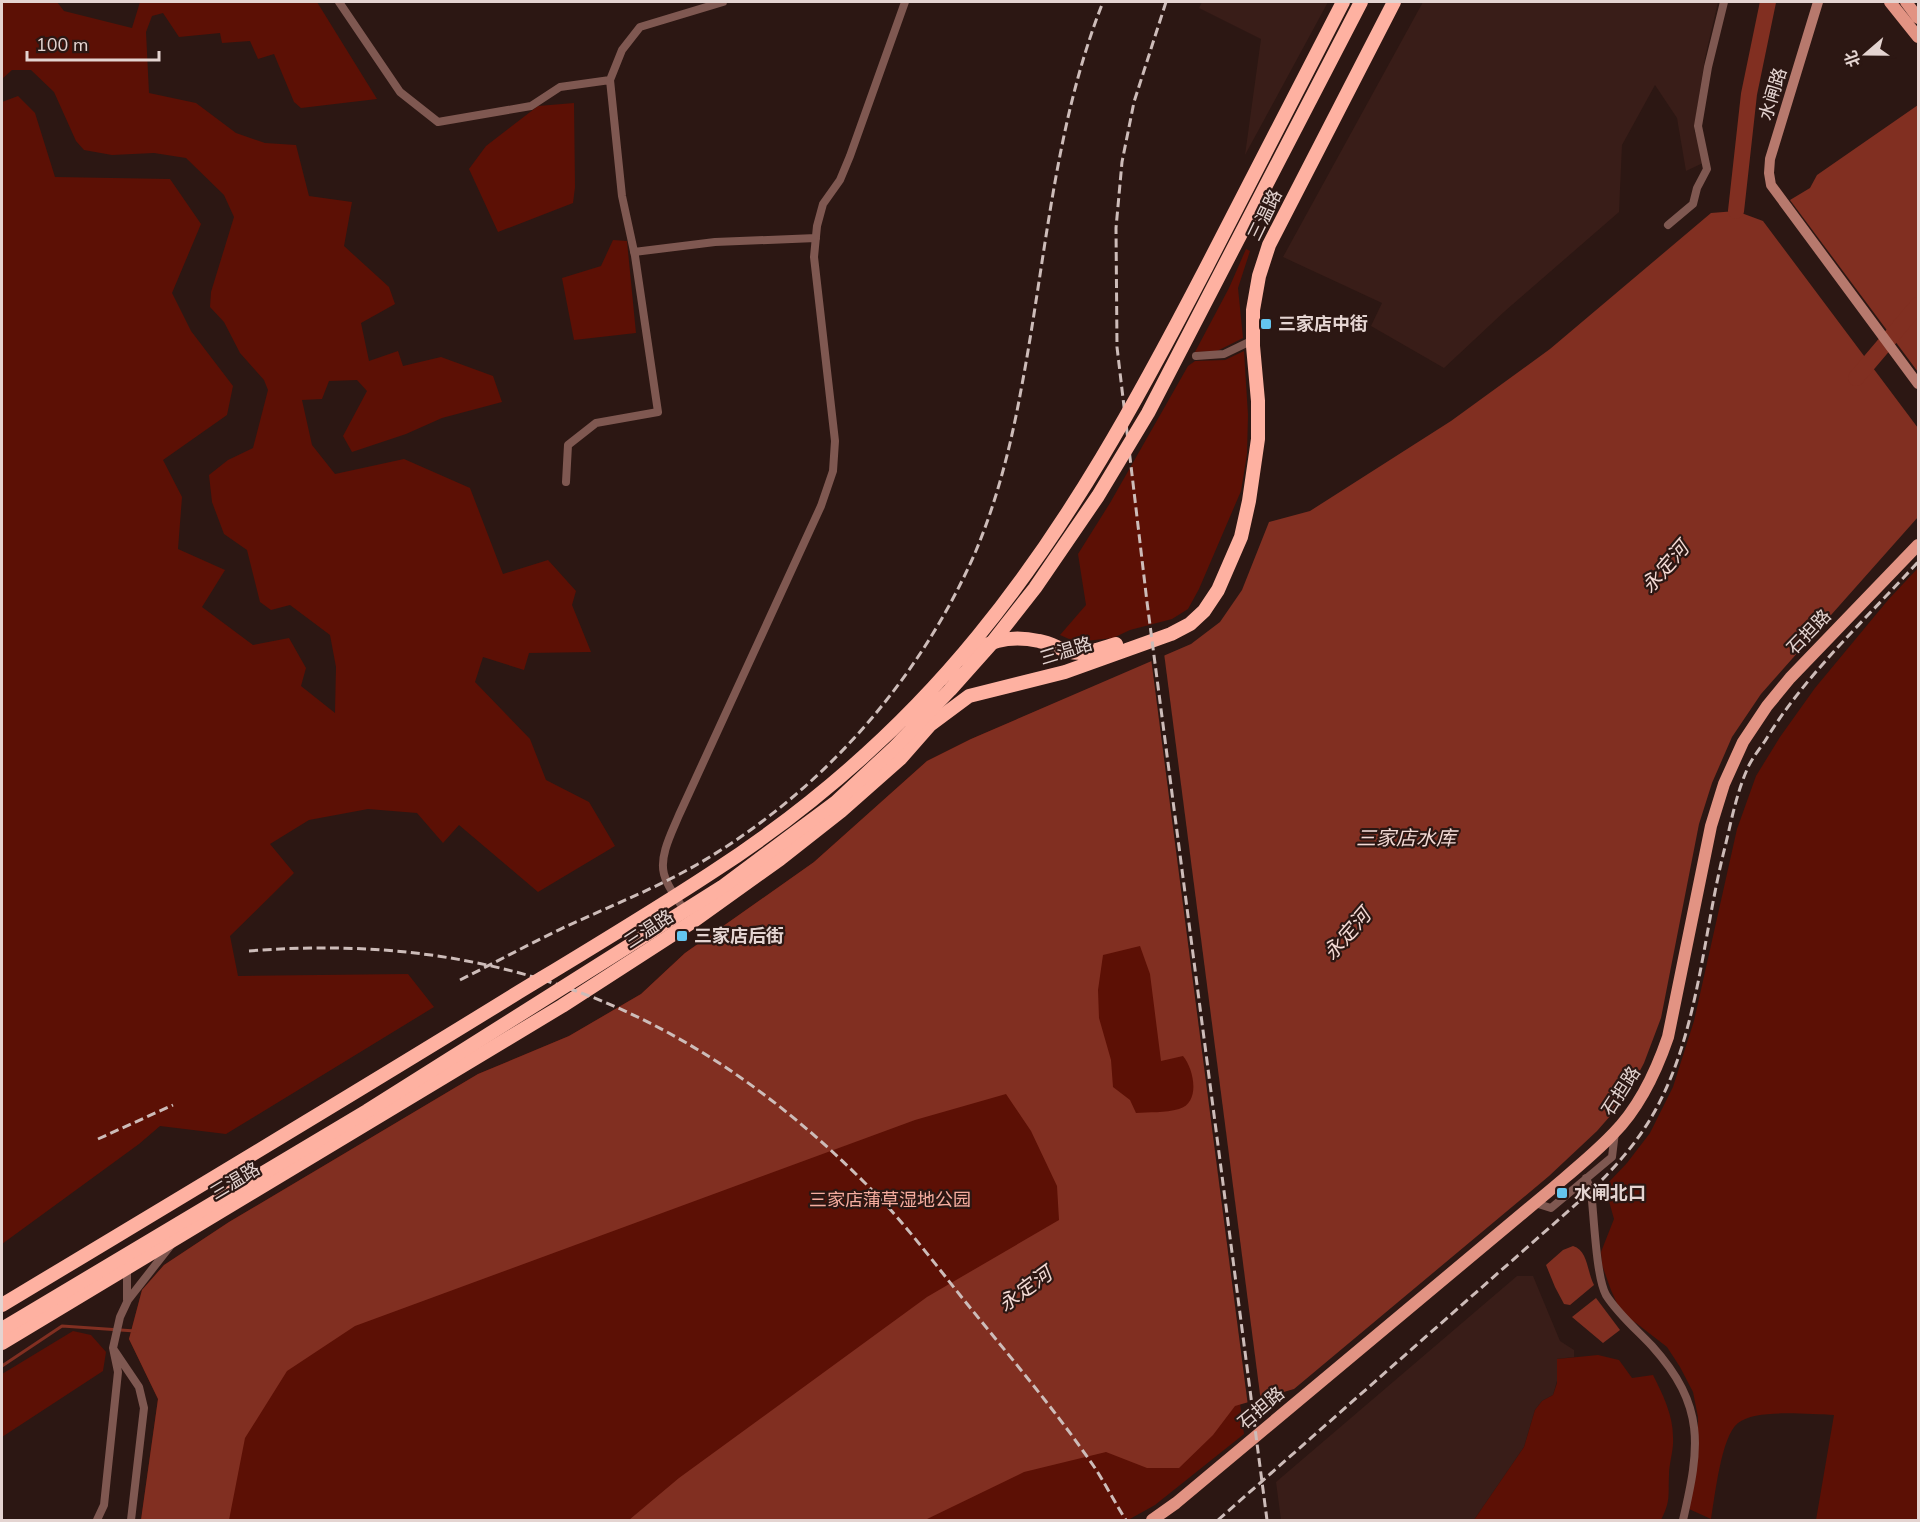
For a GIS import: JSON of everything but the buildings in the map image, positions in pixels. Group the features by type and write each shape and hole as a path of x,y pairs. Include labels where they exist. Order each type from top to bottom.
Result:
{"highway":[{"path":"939,681 1022,580 1090,478 1158,360 1343,2"},
{"path":"2,1329 367,1111 722,887 836,802 896,747 991,644 1035,588 1098,496 1148,413 1361,2"},
{"name":"三温路","path":"2,1343 562,1006 692,922 780,859 841,811 901,758 930,725 969,696 1065,672 1171,634 1190,624 1204,611 1218,590 1241,537 1249,501 1258,439 1253,310 1259,276 1269,244 1394,2"},
{"name":"三温路","path":"2,1307 676,897 772,831 825,789 883,737 960,659 982,645 1013,638 1040,641 1072,652 1096,650 1186,619 1200,606 1211,586 1249,501"},
{"path":"356,1093 714,872 772,831"}],"main road":[{"path":"1890,2 1918,37"},
{"path":"1906,2 1918,18"},
{"name":"石担路","path":"1152,1521 1534,1203 1615,1132 1635,1107 1656,1070 1668,1037 1711,826 1724,784 1743,742 1767,706 1790,678 1918,545"}],"street":[{"path":"339,2 400,92 438,122 531,106 560,87 610,80"},
{"path":"566,482 568,445 596,423 658,412 634,252 622,196 610,80 622,50 640,27 723,2"},
{"path":"692,922 664,877 663,868 668,843 821,506 833,471 835,441 814,257 817,226 823,204 840,180 905,2"},
{"path":"1668,225 1693,204 1697,188 1707,169 1698,126 1708,67 1724,2"},
{"name":"水闸路","path":"1818,2 1770,159 1771,185 1918,384"},
{"path":"634,252 715,242 816,238"},
{"path":"1196,356 1224,354 1253,340"},
{"path":"1534,1203 1551,1208 1612,1157 1615,1132"},
{"path":"1586,1178 1591,1191 1601,1278 1605,1293 1614,1306 1664,1360 1682,1385 1688,1400 1695,1436 1694,1471 1683,1521"},
{"path":"97,1521 104,1505 118,1372 114,1348 120,1317 148,1273 181,1234"},
{"path":"127,1266 128,1302"},
{"path":"114,1348 139,1387 144,1408 131,1521"}],"shaded area":[{"path":"1202,2 1328,2 1245,155 1261,39 1199,8"},
{"path":"1423,2 1718,2 1705,58 1694,130 1705,162 1686,171 1677,118 1655,85 1622,145 1619,212 1505,311 1444,368 1371,326 1382,303 1283,257"},
{"path":"1517,1276 1533,1276 1560,1341 1574,1350 1574,1357 1557,1359 1557,1381 1553,1395 1542,1401 1535,1410 1524,1447 1474,1520 1281,1520 1276,1482"}],"green space":[{"path":"2,2 57,2 64,11 132,28 140,2 317,2 377,99 301,108 294,102 274,54 258,59 250,41 222,43 220,33 179,37 163,13 152,16 146,32 149,93 196,103 236,133 265,143 296,145 309,196 352,202 344,246 389,287 395,304 361,323 369,361 398,351 403,366 441,357 493,376 502,402 442,418 406,434 352,452 343,436 367,391 357,380 329,381 322,399 302,400 312,445 335,474 404,459 470,488 503,574 548,560 576,591 572,605 591,652 529,653 524,670 483,657 475,682 530,739 546,780 589,802 615,846 538,892 459,825 443,843 417,813 368,809 309,820 270,844 294,873 230,936 238,976 408,974 434,1007 226,1134 160,1126 139,1144 2,1244 2,102 18,96 35,113 55,177 170,179 201,224 172,293 191,331 233,386 227,415 163,460 182,497 178,549 225,570 202,607 253,645 289,638 306,668 301,686 335,713 336,667 330,635 290,605 271,610 260,602 247,550 224,534 212,502 209,475 228,460 253,448 268,390 264,380 240,353 224,322 210,307 211,292 234,217 224,195 186,158 154,153 112,155 84,150 76,141 54,92 31,70 12,70 2,79"},
{"path":"574,103 575,187 573,203 498,232 469,169 486,146 538,106"},
{"path":"613,240 627,241 636,333 574,340 562,278 601,266"},
{"path":"1246,249 1250,251 1238,288 1243,338 1217,351 1195,352 1229,288"},
{"path":"1244,351 1248,415 1247,454 1241,491 1199,589 1188,609 1172,619 1130,630 1113,638 1076,642 1060,635 1086,605 1078,554 1110,503 1188,366 1195,361 1225,360"},
{"path":"1918,568 1918,1520 1816,1520 1834,1415 1784,1413 1747,1418 1732,1430 1723,1453 1711,1519 1689,1509 1698,1449 1698,1417 1693,1392 1667,1347 1622,1315 1602,1265 1601,1252 1614,1219 1607,1194 1608,1183 1650,1133 1673,1087 1694,1021 1737,829 1756,776 1815,688 1888,600"},
{"name":"三家店蒲草湿地公园","path":"1144,665 1244,1434 1155,1505 1128,1520 141,1520 158,1399 129,1339 142,1290 164,1265 229,1222 478,1074 569,1036 641,994 685,953 814,862 927,761 971,739"},
{"path":"73,1331 91,1335 106,1352 103,1371 2,1437 2,1374"},
{"path":"1598,1355 1619,1360 1632,1378 1653,1375 1667,1405 1673,1429 1673,1442 1668,1503 1661,1520 1474,1520 1524,1447 1535,1410 1542,1401 1553,1395 1557,1383 1557,1359"}],"water":[{"path":"1918,105 1918,372 1790,200 1810,188 1817,175"},
{"name":"三家店水库","path":"1736,211 1763,221 1918,428 1918,517 1761,694 1732,737 1712,783 1699,824 1661,1018 1644,1063 1625,1099 1597,1131 1549,1176 1294,1389 1235,1406 1213,1435 1179,1468 1147,1468 1106,1452 1024,1472 925,1520 629,1520 679,1478 927,1297 1059,1220 1057,1186 1031,1131 1006,1094 915,1120 355,1326 287,1371 245,1438 229,1520 141,1520 158,1399 129,1339 142,1290 164,1265 229,1222 478,1074 569,1036 641,994 685,953 814,862 927,761 971,739 1191,644 1220,622 1242,590 1269,522 1310,511 1451,421 1550,349 1711,213","holes":["1140,946 1150,974 1161,1061 1183,1056 1190,1069 1193,1093 1186,1106 1179,1109 1136,1113 1130,1100 1113,1087 1111,1060 1099,1018 1098,990 1103,955"]},
{"path":"1573,1246 1582,1252 1594,1285 1570,1305 1564,1304 1546,1265 1563,1250"},
{"path":"1596,1298 1620,1330 1603,1343 1572,1317"}],"pier":[{"path":"1164,653 1261,1402 1248,1406 1151,658"}],"waterway":[{"path":"1736,211 1749,94 1768,2"},
{"name":"永定河","path":"1856,378 1918,305"},
{"path":"2,1366 62,1326 135,1331"}],"railway":[{"path":"460,980 554,932 666,881 743,836 785,804 861,731 925,646 952,601 975,553 1002,473 1013,431 1030,341 1062,145 1086,49 1103,2"},
{"path":"1166,2 1134,102 1122,162 1116,228 1117,347 1147,602 1267,1520"},
{"path":"1218,1520 1591,1191 1619,1162 1644,1129 1662,1098 1676,1065 1686,1031 1723,855 1742,782 1748,768 1798,693 1918,562"},
{"path":"249,951 339,948 424,954 506,969 584,994 658,1027 729,1070 798,1121 892,1211 1065,1426 1095,1468 1126,1520"},
{"path":"98,1139 173,1105"}],"place":[{"name":"三家店中街","path":"1266,324"},
{"name":"三家店后街","path":"682,936"},
{"name":"水闸北口","path":"1562,1193"}]}
